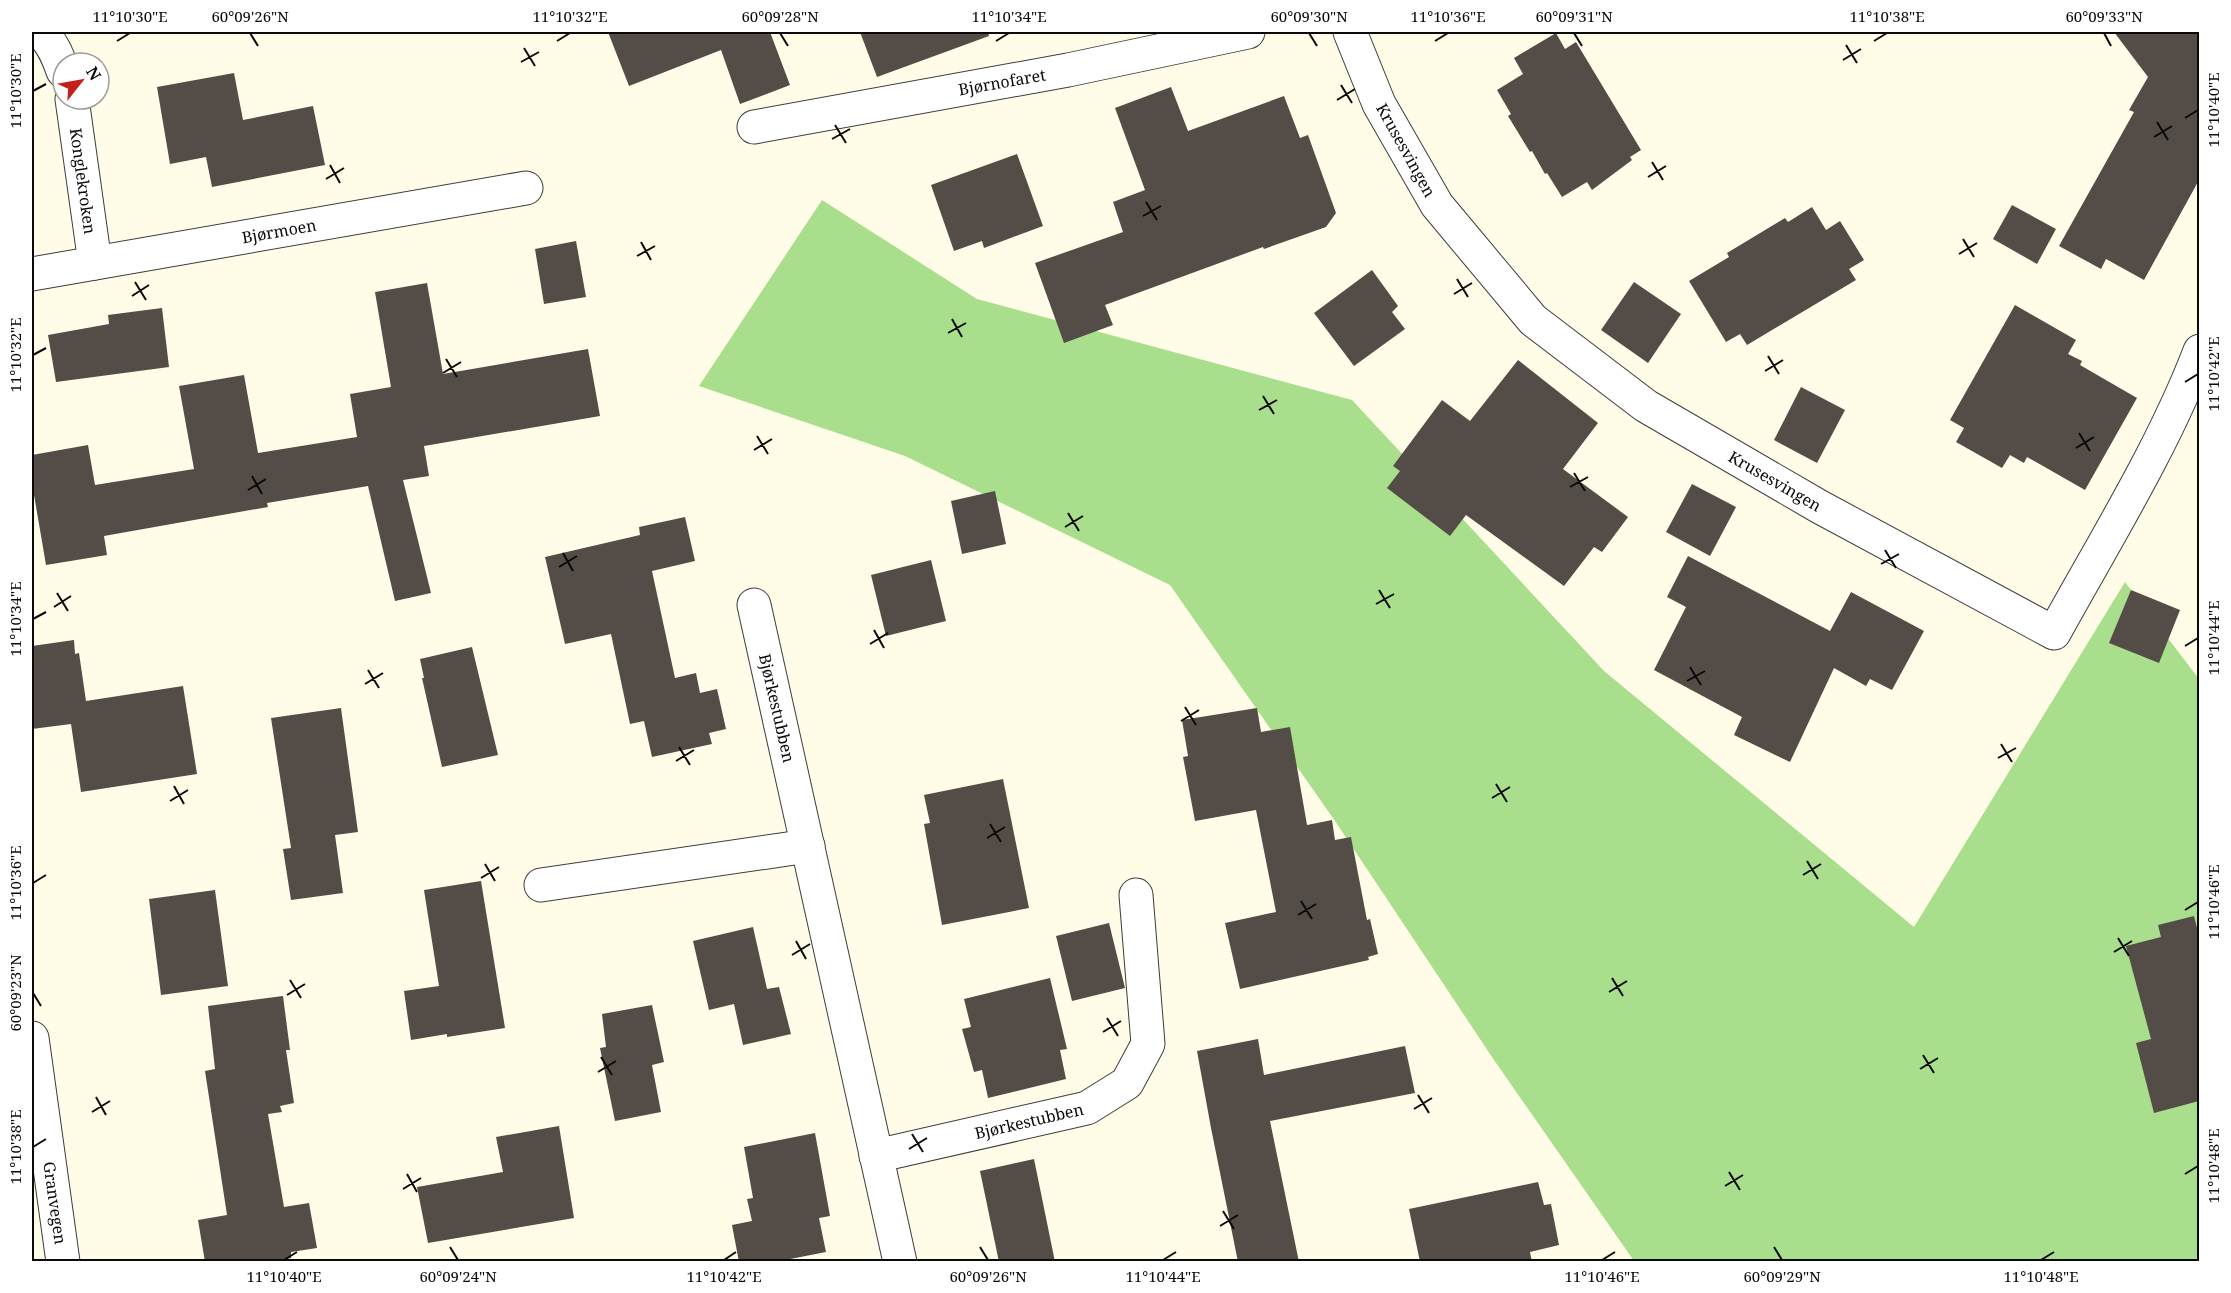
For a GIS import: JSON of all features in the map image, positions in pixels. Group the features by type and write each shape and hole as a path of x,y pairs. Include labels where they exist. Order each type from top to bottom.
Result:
{"street":[{"path":"40,32 45,35 55,51"},
{"name":"Bjørnofaret","path":"754,127 1068,70 1248,32"},
{"name":"Krusesvingen","path":"1350,32 1379,104 1437,205 1533,320 1646,406 1820,507 2054,633 2138,479 2188,381 2199,351"},
{"name":"Konglekroken","path":"74,111 94,262"},
{"name":"Bjørmoen","path":"32,274 526,188"},
{"name":"Bjørkestubben","path":"754,605 900,1262"},
{"path":"541,885 808,846"},
{"name":"Bjørkestubben","path":"876,1156 1087,1108 1127,1083 1148,1044 1136,895"},
{"name":"Granvegen","path":"32,1038 63,1262"}],"green space":[{"path":"822,200 977,299 1352,400 1604,671 1914,927 2125,582 2199,679 2199,1261 1634,1261 1494,1060 1335,821 1170,585 905,456 699,386"}],"building":[{"path":"608,32 770,32 790,85 740,104 721,50 629,86"},
{"path":"860,32 988,32 989,36 877,77"},
{"path":"2114,32 2199,32 2199,180 2144,280 2106,259 2101,269 2059,246 2134,112 2129,110 2148,77"},
{"path":"1556,33 1565,49 1576,42 1641,150 1630,157 1632,160 1592,190 1587,182 1562,197 1508,116 1511,114 1497,90 1523,74 1514,58"},
{"path":"234,73 243,120 313,106 325,165 212,187 206,157 170,164 157,87"},
{"path":"1171,87 1188,131 1284,96 1300,138 1308,135 1336,213 1326,227 1264,249 1263,247 1105,305 1113,325 1064,343 1035,263 1123,232 1113,202 1145,190 1115,108"},
{"path":"1017,154 1043,226 984,248 982,241 954,251 931,185"},
{"path":"2012,205 2056,229 2037,264 1993,239"},
{"path":"1812,207 1826,230 1840,221 1864,260 1849,269 1856,280 1747,345 1740,334 1726,342 1689,281 1729,257 1727,253 1785,218 1788,222"},
{"path":"576,241 586,297 544,304 535,249"},
{"path":"1372,270 1398,306 1392,312 1405,329 1354,366 1314,313"},
{"path":"1634,282 1681,314 1648,363 1601,330"},
{"path":"427,283 443,374 588,349 600,416 424,446 429,476 403,480 431,593 395,601 368,486 267,503 268,507 104,536 107,555 46,565 32,483 32,455 88,445 95,485 194,469 179,386 244,375 258,453 357,437 350,394 391,387 375,292"},
{"path":"2015,305 2076,340 2068,354 2082,361 2080,365 2137,398 2085,490 2027,457 2024,463 2010,455 2002,468 1956,442 1964,428 1950,420"},
{"path":"162,308 169,367 56,382 48,335 109,324 108,315"},
{"path":"1518,360 1598,423 1563,469 1628,517 1602,552 1594,547 1564,586 1466,515 1450,536 1387,488 1400,471 1393,466 1442,400 1470,421"},
{"path":"1801,387 1845,410 1817,463 1774,440"},
{"path":"1692,484 1736,507 1710,556 1666,532"},
{"path":"995,491 1006,544 962,554 951,501"},
{"path":"685,517 695,561 652,571 675,678 696,673 700,693 717,689 726,729 709,733 712,744 652,757 644,721 630,724 611,634 565,644 545,557 640,535 639,527"},
{"path":"1688,556 1830,631 1851,592 1924,631 1892,690 1870,679 1866,686 1834,668 1790,762 1734,735 1742,717 1654,670 1686,607 1667,597"},
{"path":"931,560 946,621 886,636 871,575"},
{"path":"2131,590 2180,610 2159,663 2109,643"},
{"path":"74,640 75,654 79,653 86,701 183,686 197,774 81,792 71,724 32,729 32,646"},
{"path":"472,647 498,755 442,767 422,678 424,678 420,659"},
{"path":"341,708 358,832 335,835 343,893 291,900 283,849 291,848 271,718"},
{"path":"1257,708 1261,732 1290,727 1307,825 1332,820 1335,840 1351,837 1367,920 1370,919 1378,954 1368,957 1369,960 1240,989 1225,923 1276,912 1256,810 1195,821 1183,757 1188,756 1182,720"},
{"path":"1003,779 1029,908 942,925 924,824 930,823 924,795"},
{"path":"481,881 505,1028 411,1040 404,991 439,986 424,890"},
{"path":"215,890 228,986 161,995 149,899"},
{"path":"2194,916 2197,928 2199,927 2199,1101 2154,1113 2136,1043 2151,1039 2126,946 2161,937 2158,925"},
{"path":"1109,923 1125,988 1072,1001 1056,936"},
{"path":"753,927 767,989 779,987 791,1034 743,1045 734,1004 709,1010 693,941"},
{"path":"1050,978 1067,1049 1060,1050 1066,1079 988,1098 982,1070 974,1072 962,1029 971,1027 964,999"},
{"path":"283,996 290,1050 286,1050 294,1103 280,1106 282,1112 268,1114 284,1207 309,1203 317,1248 291,1252 291,1258 270,1262 205,1262 198,1220 227,1215 205,1071 215,1069 208,1006"},
{"path":"652,1005 664,1062 652,1065 661,1112 615,1121 600,1048 606,1047 602,1014"},
{"path":"1258,1039 1264,1075 1405,1046 1415,1093 1270,1121 1299,1262 1238,1262 1211,1128 1197,1051"},
{"path":"559,1126 574,1218 428,1243 417,1187 503,1172 496,1137"},
{"path":"815,1133 830,1216 819,1218 826,1252 775,1262 739,1262 732,1225 752,1221 747,1199 753,1198 744,1147"},
{"path":"1034,1159 1055,1262 999,1262 980,1171"},
{"path":"1538,1182 1544,1205 1551,1204 1559,1245 1530,1252 1532,1262 1420,1262 1409,1209"}]}
